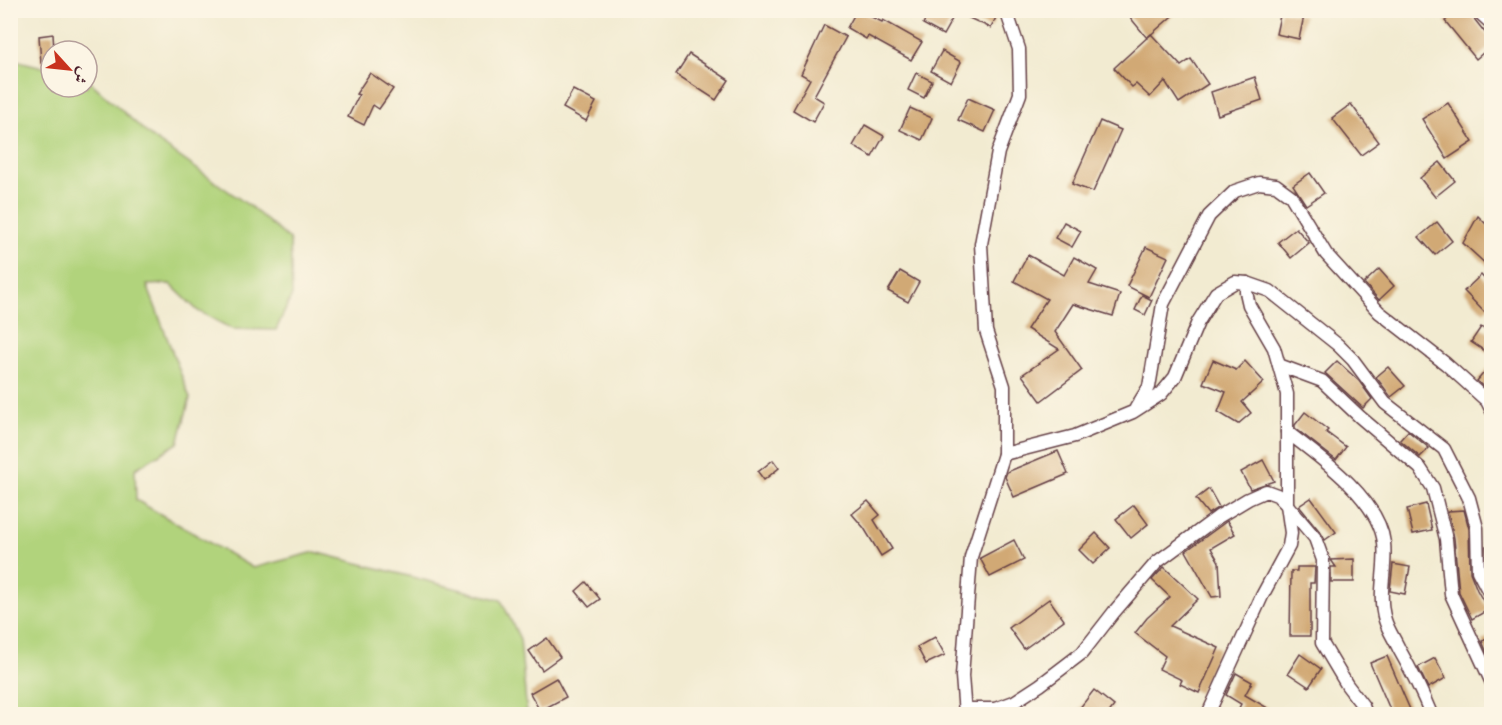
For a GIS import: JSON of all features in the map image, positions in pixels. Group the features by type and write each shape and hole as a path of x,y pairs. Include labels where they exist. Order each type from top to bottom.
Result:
{"street":[{"path":"1006,10 1019,49 1020,94 998,152 981,244 986,331 1004,386 1004,454 971,557 962,676 965,712 995,709 1014,702 1040,686 1082,653 1157,562 1218,517 1266,491 1277,495 1315,538 1323,560 1322,643 1366,714"},
{"path":"1477,10 1491,24"},
{"path":"1134,412 1149,387 1163,304 1209,216 1235,191 1259,183 1276,185 1291,196 1326,254 1379,312 1446,364 1487,401 1491,411"},
{"path":"1004,454 1075,436 1134,412 1161,394 1175,377 1198,322 1216,293 1234,282 1247,283 1270,291 1338,345 1353,360 1385,403 1444,449 1469,498 1477,528 1478,571 1488,583 1491,598"},
{"path":"1208,714 1262,596 1289,546 1291,533 1287,505 1287,394 1274,348 1250,305 1246,292 1247,283"},
{"path":"1279,364 1322,381 1420,468 1433,488 1446,539 1451,594 1491,683"},
{"path":"1287,432 1328,463 1356,490 1378,521 1384,543 1381,597 1385,621 1423,693 1431,714"}],"green space":[{"path":"11,59 39,66 39,99 99,99 99,90 150,136 251,207 290,240 292,295 276,330 232,329 198,311 170,284 147,285 190,398 178,443 135,469 136,500 253,568 315,552 501,600 520,639 527,714 11,714"}],"building":[{"path":"857,10 882,22 883,20 922,42 911,60 868,36 866,39 847,28"},
{"path":"930,10 998,10 998,13 991,28 956,12 943,35 923,24"},
{"path":"1124,10 1179,10 1147,38"},
{"path":"1457,10 1467,10 1491,40 1491,46 1476,59 1445,21"},
{"path":"1281,11 1304,16 1299,39 1276,34"},
{"path":"824,25 846,37 814,96 824,102 813,122 793,110 810,79 801,74"},
{"path":"53,34 53,39 39,39 39,36"},
{"path":"1151,34 1181,66 1191,59 1208,84 1179,103 1165,81 1150,97 1136,84 1132,87 1114,68"},
{"path":"942,51 961,62 951,82 931,71"},
{"path":"689,54 729,80 716,100 676,74"},
{"path":"370,73 393,89 379,109 373,105 364,125 348,117 359,95 356,94"},
{"path":"916,73 932,81 924,98 908,90"},
{"path":"1255,77 1262,100 1218,115 1211,92"},
{"path":"573,90 596,102 586,121 563,108"},
{"path":"968,98 995,110 985,132 958,120"},
{"path":"1448,103 1473,142 1447,159 1422,119"},
{"path":"1351,104 1379,142 1361,155 1332,118"},
{"path":"910,108 932,118 922,140 900,130"},
{"path":"1100,121 1121,130 1093,192 1072,184"},
{"path":"865,125 884,136 872,157 853,146"},
{"path":"1440,162 1455,181 1435,197 1420,178"},
{"path":"1310,173 1324,193 1306,205 1293,185"},
{"path":"1478,216 1491,229 1491,269 1463,243"},
{"path":"1064,222 1081,231 1072,247 1055,238"},
{"path":"1437,222 1452,241 1435,255 1419,237"},
{"path":"1296,228 1309,243 1291,258 1278,242"},
{"path":"1146,247 1168,257 1149,297 1127,286"},
{"path":"1028,255 1064,275 1074,257 1097,270 1089,284 1120,294 1113,316 1073,304 1055,332 1082,370 1041,401 1022,375 1059,349 1027,329 1047,299 1014,281"},
{"path":"1379,269 1394,286 1379,300 1364,283"},
{"path":"900,271 919,282 908,302 888,291"},
{"path":"1481,275 1491,286 1491,305 1484,312 1464,291"},
{"path":"1142,295 1152,300 1145,315 1135,310"},
{"path":"1481,327 1491,334 1491,355 1471,342"},
{"path":"1213,360 1236,370 1245,361 1264,382 1242,402 1251,413 1238,424 1218,412 1226,392 1203,383"},
{"path":"1337,361 1359,381 1372,399 1363,408 1325,373"},
{"path":"1491,364 1491,394 1477,381"},
{"path":"1388,367 1405,386 1391,397 1376,377"},
{"path":"1305,412 1346,447 1336,460 1295,428"},
{"path":"1408,431 1429,448 1420,457 1400,440"},
{"path":"1058,451 1068,474 1014,497 1005,477 1007,472"},
{"path":"773,460 779,468 764,480 758,472"},
{"path":"1263,460 1274,481 1250,489 1241,472"},
{"path":"1209,489 1219,507 1208,514 1196,499"},
{"path":"1311,498 1336,532 1325,540 1299,506"},
{"path":"868,501 880,515 874,520 892,549 881,556 864,528 852,514"},
{"path":"1426,504 1432,530 1413,534 1407,509"},
{"path":"1134,505 1148,524 1131,538 1116,519"},
{"path":"1464,510 1469,529 1470,572 1488,610 1472,619 1459,592 1454,538 1448,511"},
{"path":"1227,521 1235,534 1211,548 1219,562 1221,596 1212,597 1186,551"},
{"path":"1096,533 1110,548 1093,564 1079,550"},
{"path":"1014,540 1024,560 990,577 980,558"},
{"path":"1491,544 1491,569 1487,570 1486,546"},
{"path":"1354,559 1354,582 1331,582 1331,567 1336,567 1331,560"},
{"path":"1393,564 1410,567 1405,594 1390,591"},
{"path":"1164,567 1198,599 1170,626 1219,648 1199,693 1180,684 1182,680 1159,669 1165,656 1135,633 1147,618 1170,597 1152,580"},
{"path":"1297,567 1315,567 1314,583 1310,583 1310,636 1290,636 1291,571 1297,571"},
{"path":"586,582 600,599 589,607 576,591"},
{"path":"1049,599 1064,620 1024,649 1009,628"},
{"path":"1491,636 1491,662 1482,641"},
{"path":"935,637 945,655 926,664 917,647"},
{"path":"547,638 560,657 542,670 529,651"},
{"path":"1300,654 1321,669 1309,687 1288,673"},
{"path":"1387,656 1412,714 1392,714 1370,663"},
{"path":"1435,658 1446,678 1428,688 1418,667"},
{"path":"1236,673 1252,682 1245,695 1278,714 1251,714 1239,708 1241,704 1226,695"},
{"path":"556,678 566,697 540,711 530,693"},
{"path":"1094,690 1114,706 1108,714 1075,714"}]}
